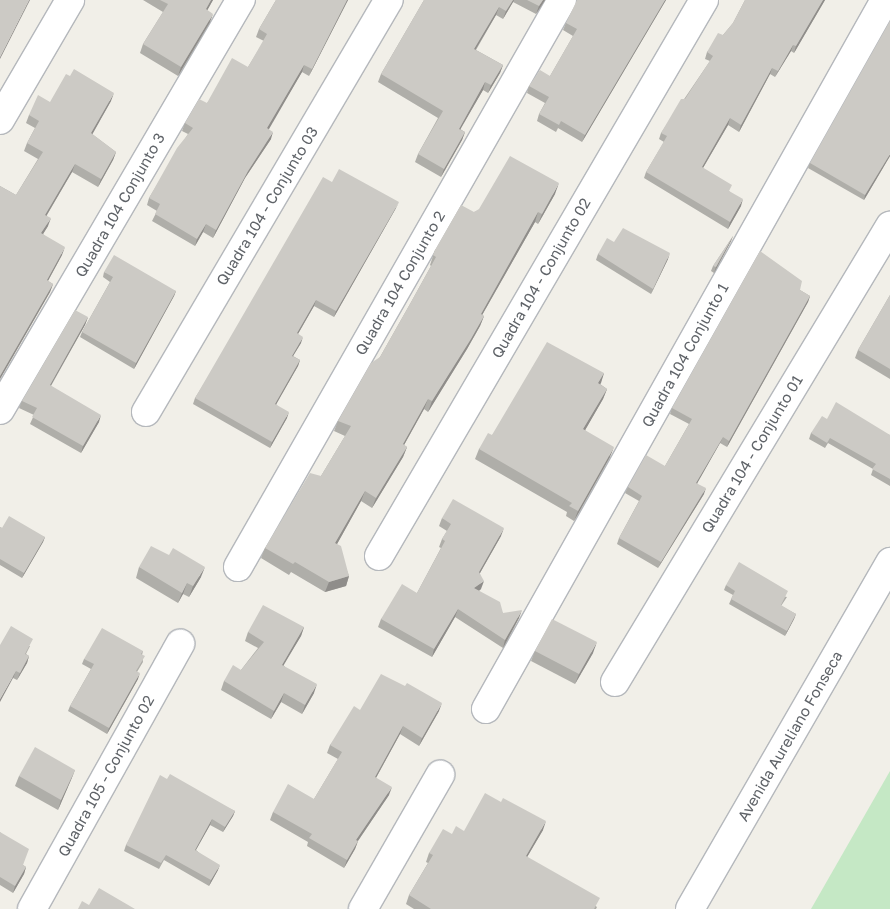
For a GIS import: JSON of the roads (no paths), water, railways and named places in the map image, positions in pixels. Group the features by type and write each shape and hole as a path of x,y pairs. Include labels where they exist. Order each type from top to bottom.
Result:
{"street":[{"path":"0,120 70,0"},
{"name":"Quadra 104 Conjunto 3","path":"0,410 241,0"},
{"name":"Quadra 104 - Conjunto 03","path":"146,412 389,0"},
{"name":"Quadra 104 Conjunto 2","path":"238,567 562,0"},
{"name":"Quadra 104 - Conjunto 02","path":"379,556 704,0"},
{"name":"Quadra 104 Conjunto 1","path":"486,709 885,0"},
{"name":"Quadra 104 - Conjunto 01","path":"614,682 890,226"},
{"name":"Avenida Aureliano Fonseca","path":"690,909 890,562"},
{"name":"Quadra 105 - Conjunto 02","path":"32,909 180,644"},
{"path":"363,909 440,775"}]}
